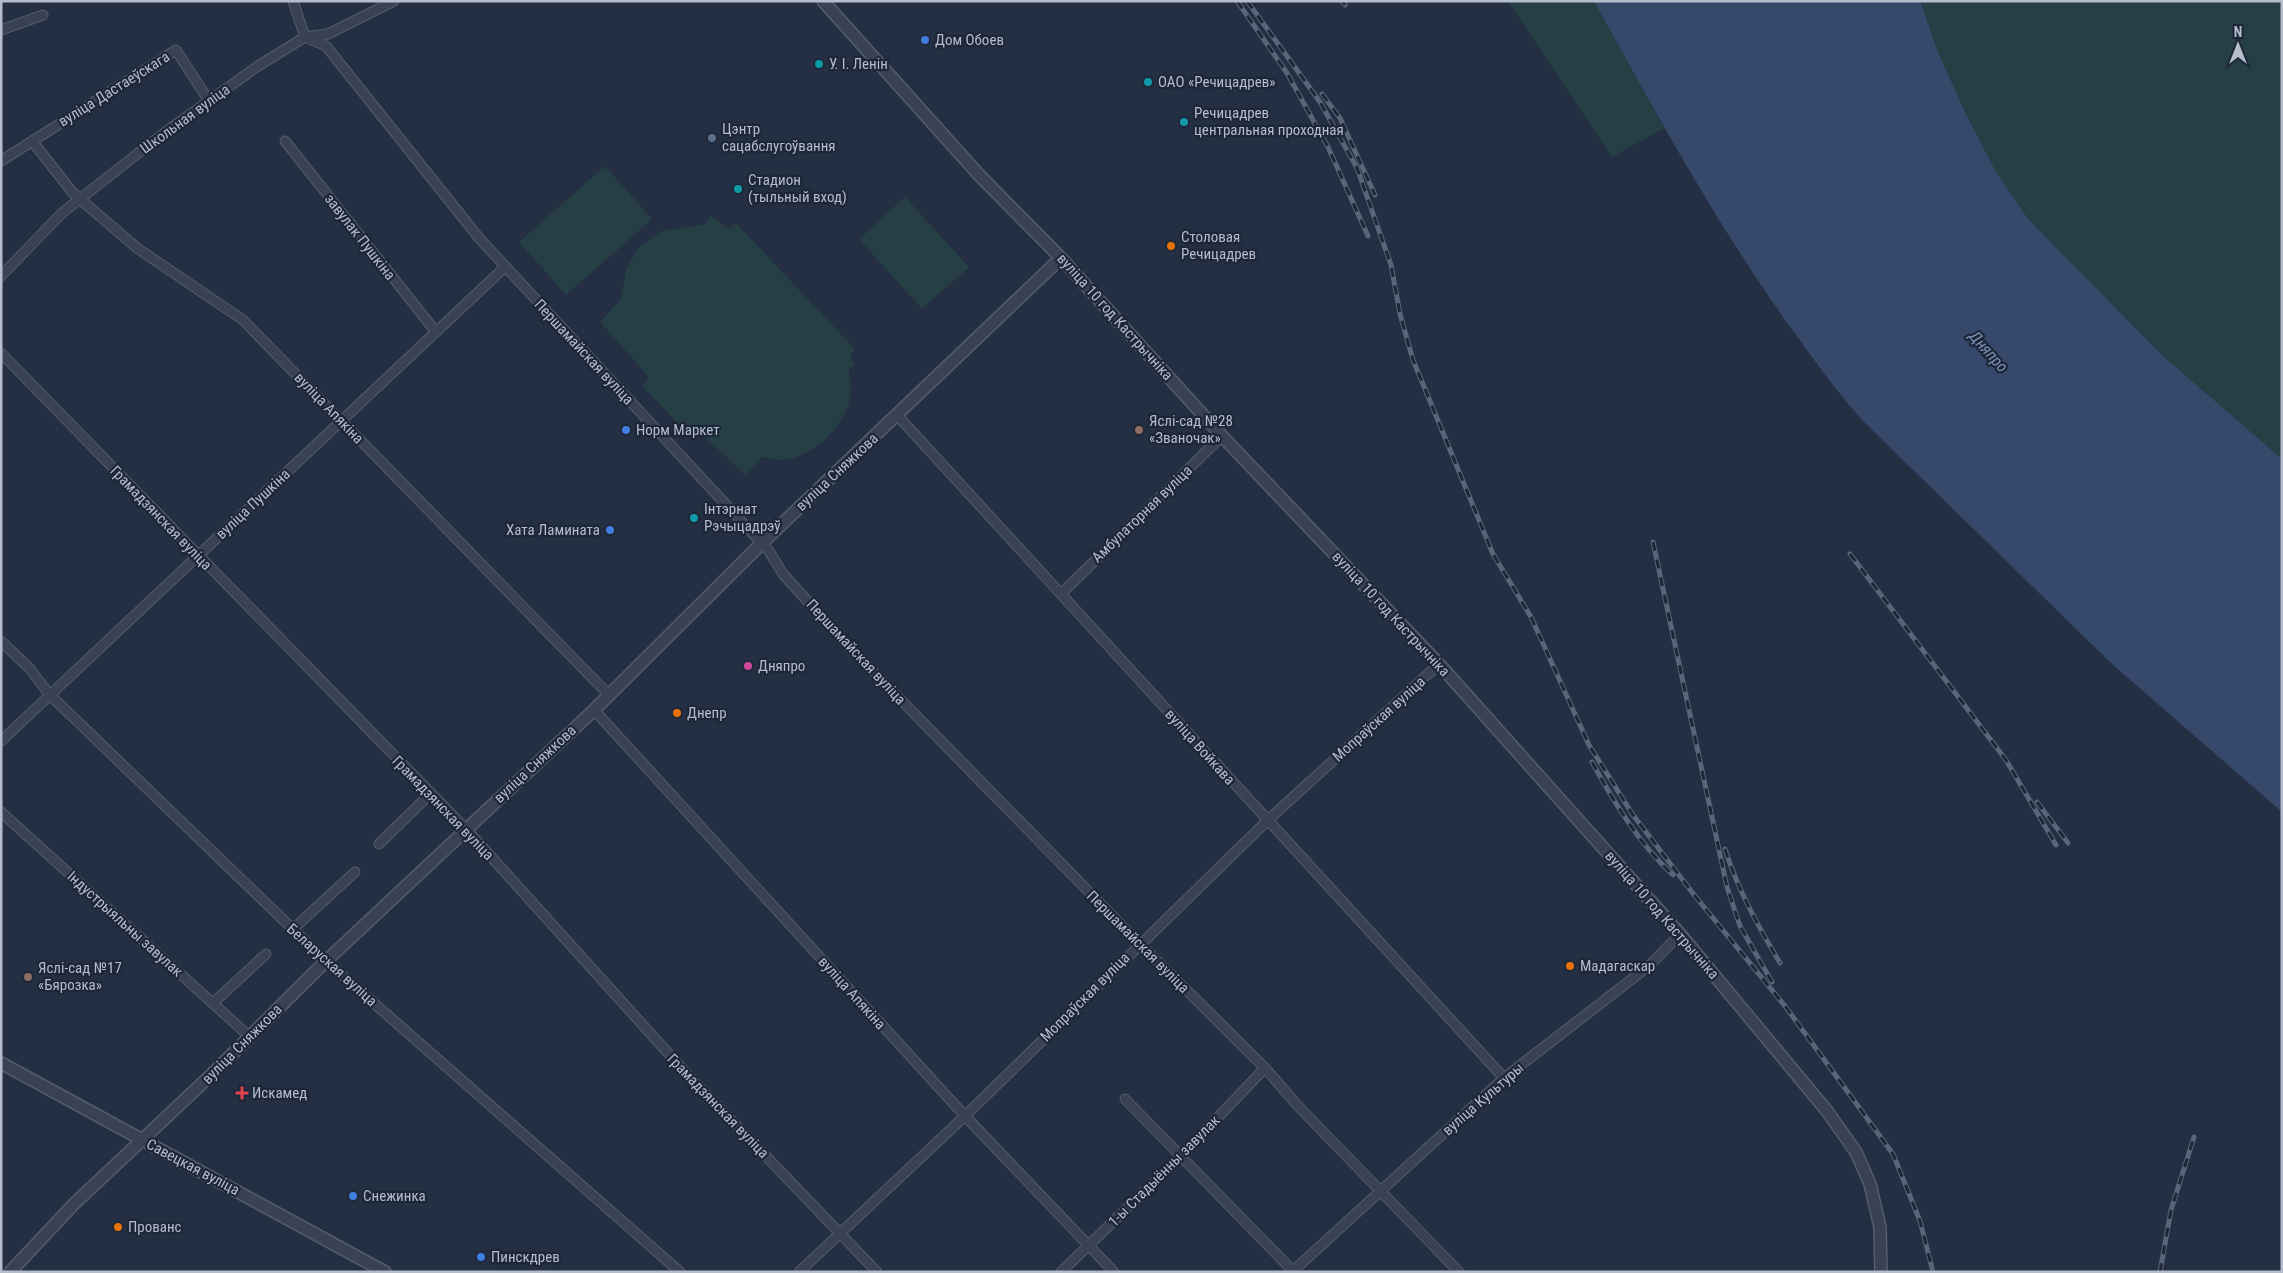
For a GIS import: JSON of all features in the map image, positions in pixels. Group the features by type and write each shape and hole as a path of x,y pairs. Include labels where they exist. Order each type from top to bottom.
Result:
{"street":[{"path":"293,1 305,37"},
{"name":"Школьная вуліца","path":"1,276 62,213 209,101 305,37 328,34 394,1"},
{"name":"вуліца 10 год Кастрычніка","path":"822,1 980,176 1061,258 1222,436 1439,664 1680,934 1827,1111 1856,1152 1870,1184 1880,1227 1881,1272"},
{"path":"1,30 42,15"},
{"name":"Першамайская вуліца","path":"305,37 326,46 505,267 762,543 783,574 850,648 1139,943 1265,1068 1298,1106 1459,1272"},
{"name":"вуліца Дастаеўскага","path":"1,161 176,50 209,101"},
{"name":"вуліца Апякіна","path":"32,141 80,199 137,248 243,320 609,695"},
{"name":"завулак Пушкіна","path":"285,141 436,332"},
{"name":"вуліца Сняжкова","path":"10,1272 74,1204 326,961 594,710 762,543 1061,258"},
{"name":"вуліца Пушкіна","path":"1,741 505,267"},
{"name":"Грамадзянская вуліца","path":"1,352 197,556 466,829 687,1074 878,1272"},
{"name":"вуліца Войкава","path":"897,415 1062,593 1267,821 1504,1078"},
{"name":"Амбулаторная вуліца","path":"1062,593 1222,436"},
{"name":"Беларуская вуліца","path":"1,641 30,670 49,694 326,961 680,1272"},
{"name":"Мопраўская вуліца","path":"799,1272 964,1116 1139,943 1267,821 1439,664"},
{"name":"вуліца Апякіна","path":"594,710 964,1116 1114,1272"},
{"path":"379,844 430,794"},
{"name":"Індустрыяльны завулак","path":"1,812 249,1036"},
{"path":"293,929 355,872"},
{"name":"вуліца Культуры","path":"1293,1272 1504,1078 1650,965 1680,934"},
{"path":"214,1003 266,954"},
{"name":"Савецкая вуліца","path":"1,1063 385,1272"},
{"name":"1-ы Стадыённы завулак","path":"1061,1272 1180,1157 1265,1068"},
{"path":"1125,1099 1293,1272"}],"green space":[{"path":"1508,1 1594,1 1664,128 1612,157"},
{"path":"1920,1 2282,1 2282,459 2163,356 2028,219 1995,170 1965,112 1938,52"},
{"path":"605,166 652,219 566,295 519,242"},
{"path":"905,197 969,267 922,309 859,239"},
{"path":"711,215 728,229 736,223 855,349 850,356 856,365 849,368 850,392 848,406 838,425 822,442 802,455 779,460 762,457 745,475 694,426 686,432 642,386 649,377 600,322 621,299 626,270 638,248 661,231 705,224"}],"water":[{"path":"1594,1 1920,1 1938,52 1965,112 1995,170 2028,219 2163,356 2282,459 2282,812 2112,664 1866,424 1846,401 1791,328 1737,249 1640,85"}],"railway":[{"path":"1237,1 1287,73 1328,147 1368,236"},
{"path":"1247,1 1320,102 1357,168 1391,265 1400,314 1413,360 1493,554 1531,617 1589,745 1633,815 1695,896 1785,1006 1893,1154 1920,1221 1933,1272"},
{"path":"1342,1 1345,5"},
{"path":"1322,94 1340,118 1375,195"},
{"path":"1653,542 1727,887 1740,926 1772,982"},
{"path":"1850,554 2006,760 2056,845"},
{"path":"1592,762 1618,807 1638,836 1673,875"},
{"path":"2037,802 2068,843"},
{"path":"1725,849 1749,907 1780,963"},
{"path":"2160,1272 2171,1210 2194,1137"}],"place":[{"name":"Дом Обоев","path":"925,40"},
{"name":"У. І. Ленін","path":"819,64"},
{"name":"ОАО «Речицадрев»","path":"1148,82"},
{"name":"Речицадрев центральная проходная","path":"1184,122"},
{"name":"Цэнтр сацабслугоўвання","path":"712,138"},
{"name":"Стадион (тыльный вход)","path":"738,189"},
{"name":"Столовая Речицадрев","path":"1171,246"},
{"name":"Норм Маркет","path":"626,430"},
{"name":"Яслі-сад №28 «Званочак»","path":"1139,430"},
{"name":"Інтэрнат Рэчыцадрэў","path":"694,518"},
{"name":"Хата Ламината","path":"610,530"},
{"name":"Дняпро","path":"748,666"},
{"name":"Днепр","path":"677,713"},
{"name":"Мадагаскар","path":"1570,966"},
{"name":"Яслі-сад №17 «Бярозка»","path":"28,977"},
{"name":"Искамед","path":"242,1093"},
{"name":"Снежинка","path":"353,1196"},
{"name":"Прованс","path":"118,1227"},
{"name":"Пинскдрев","path":"481,1257"}]}
